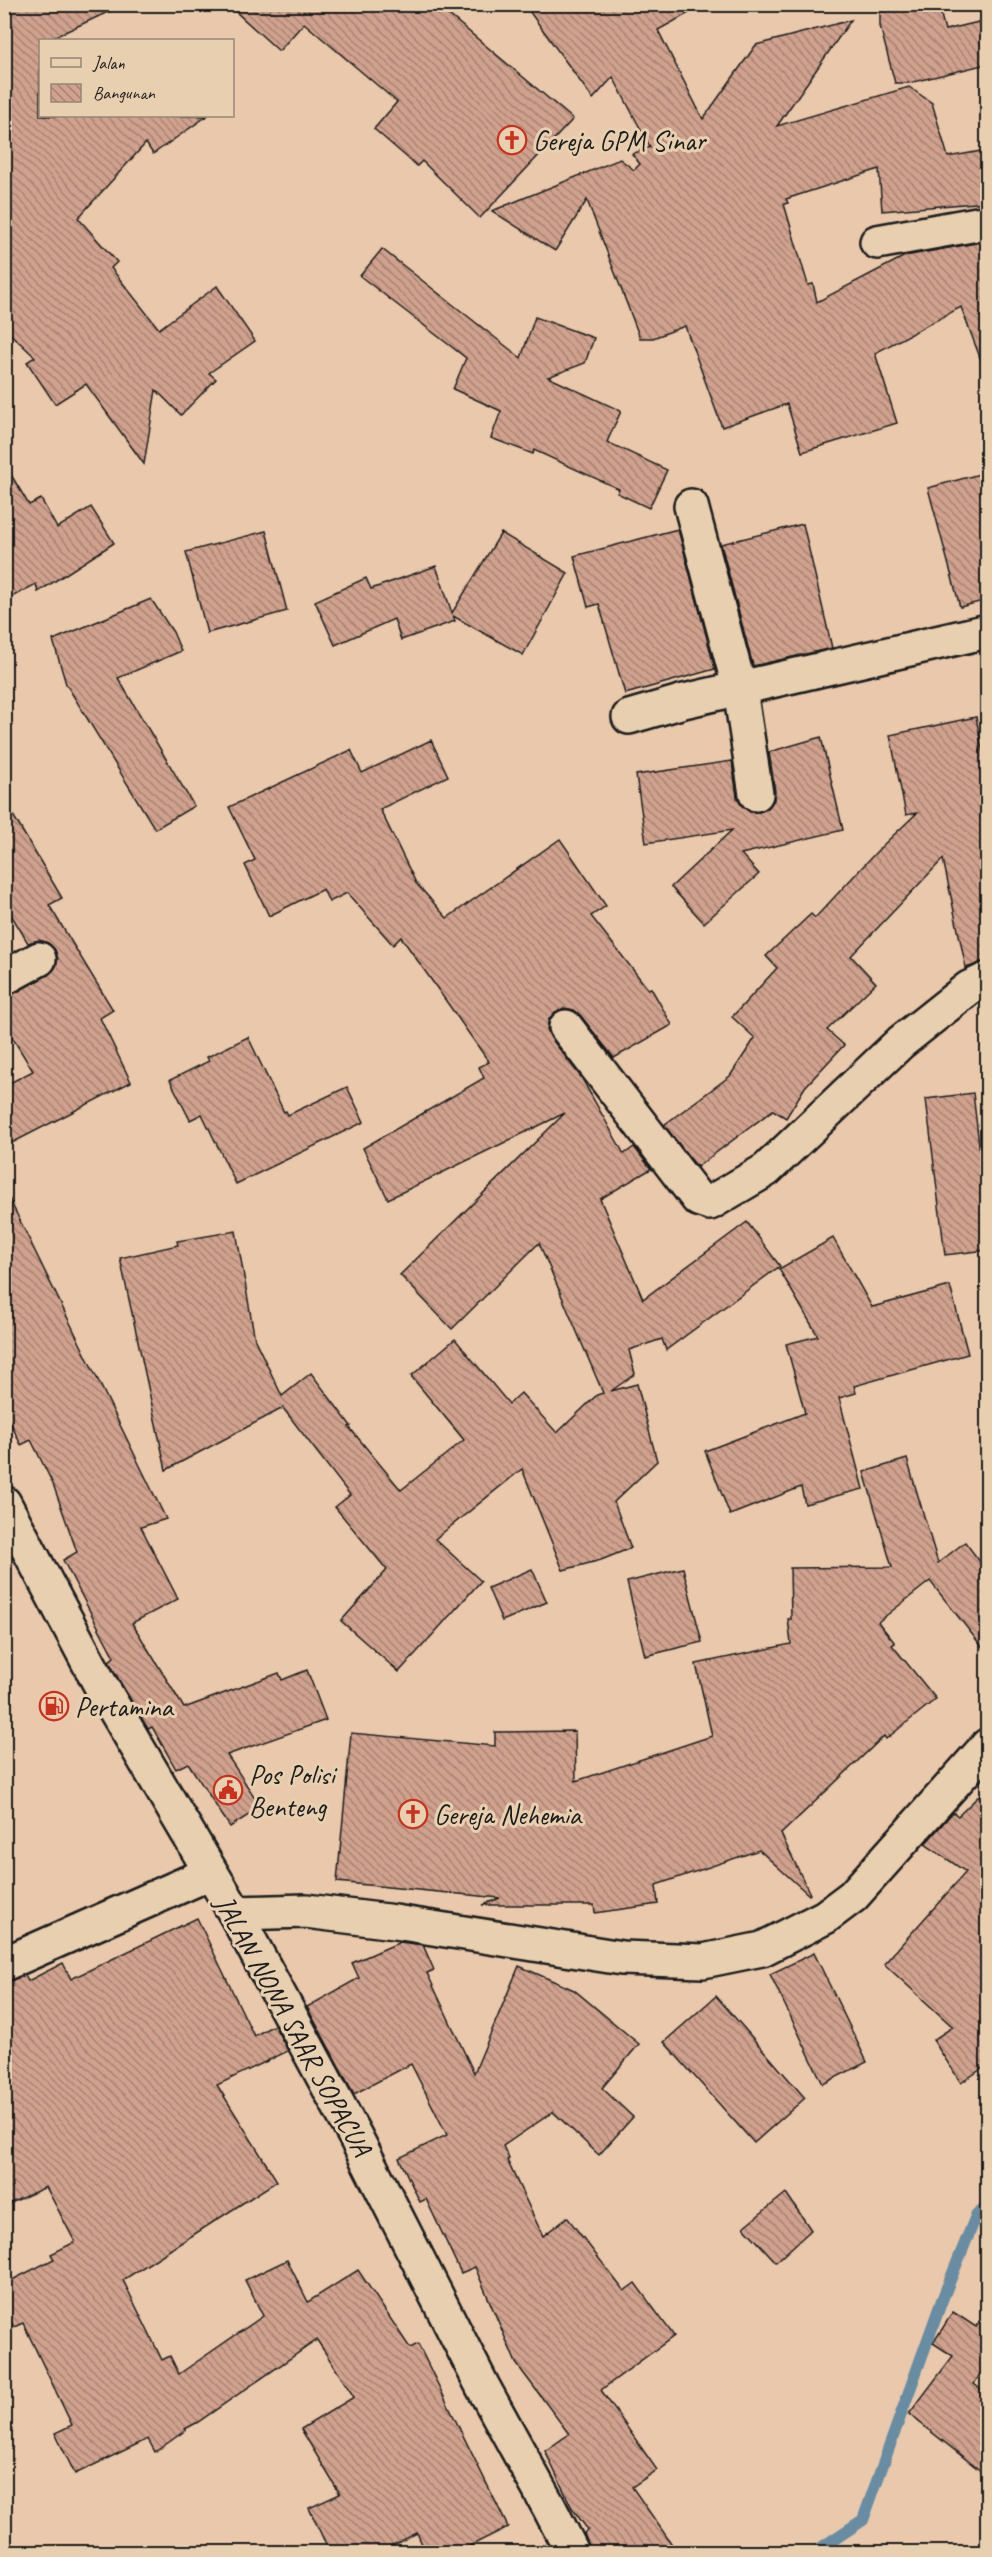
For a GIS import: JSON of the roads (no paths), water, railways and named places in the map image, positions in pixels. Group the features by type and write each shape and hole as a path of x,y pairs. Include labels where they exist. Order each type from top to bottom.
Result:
{"street":[{"path":"877,242 987,222"},
{"path":"691,506 740,690 756,794"},
{"path":"629,717 684,701 740,690 987,631"},
{"path":"4,978 39,959"},
{"path":"566,1027 698,1199 710,1203 766,1170 901,1042 969,988 987,980"},
{"name":"JALAN NONA SAAR SOPACUA","path":"4,1503 100,1684 235,1913 355,2136 477,2377 572,2553"},
{"path":"235,1913 317,1912 418,1925 622,1958 703,1961 762,1949 825,1917 853,1896 987,1745"},
{"path":"4,1964 210,1873"}],"waterway":[{"path":"815,2552 863,2520 942,2300 976,2216 988,2205"}],"place":[{"name":"Gereja GPM Sinar","path":"512,140"},
{"name":"Pertamina","path":"54,1706"},
{"name":"Pos Polisi Benteng","path":"228,1790"},
{"name":"Gereja Nehemia","path":"413,1814"}]}
